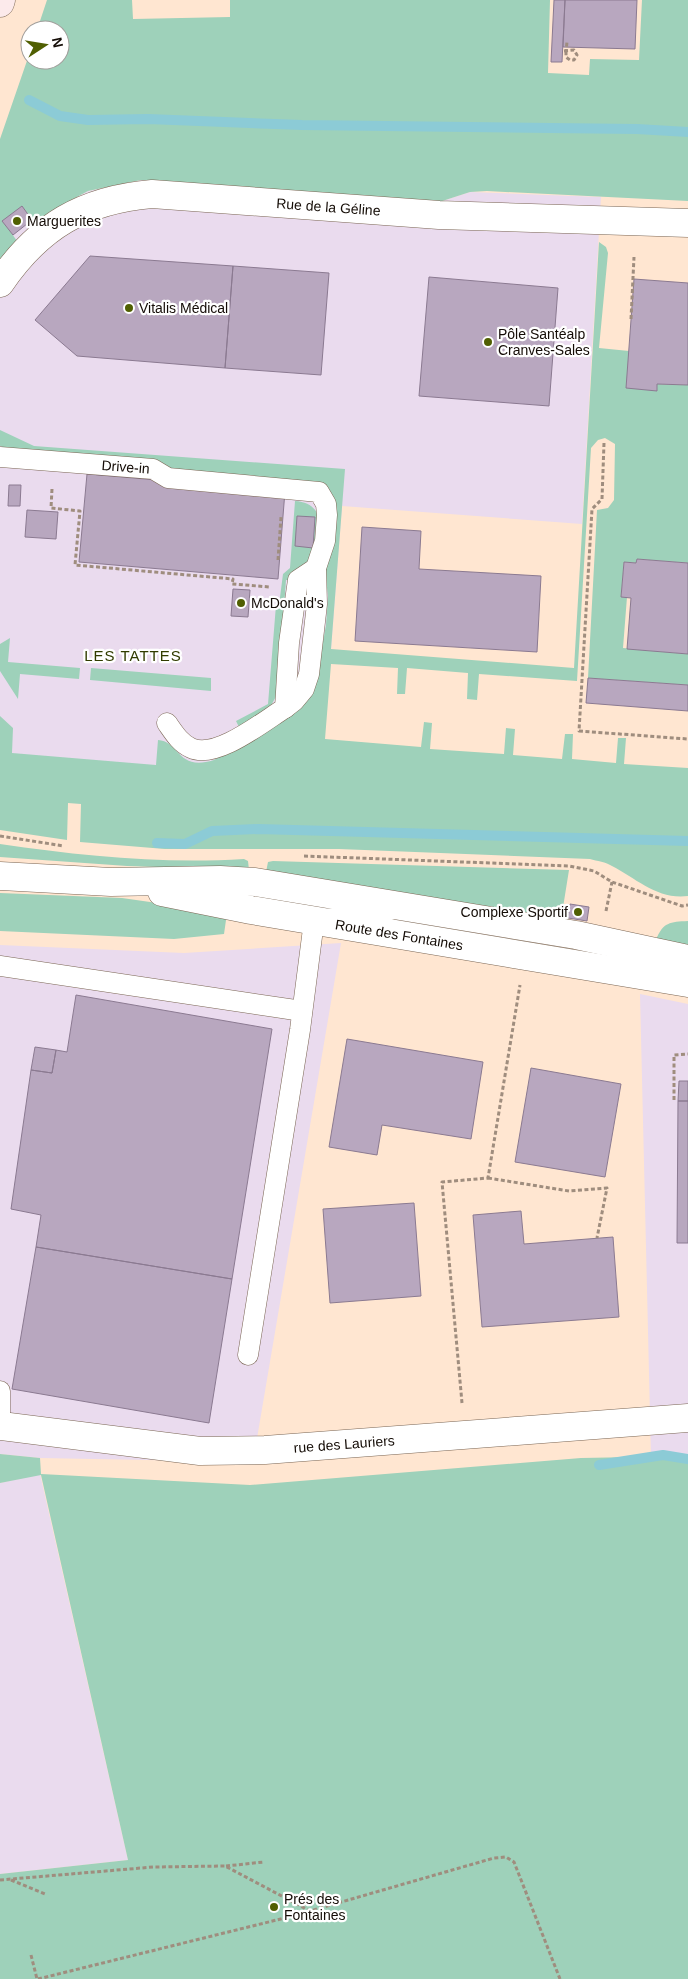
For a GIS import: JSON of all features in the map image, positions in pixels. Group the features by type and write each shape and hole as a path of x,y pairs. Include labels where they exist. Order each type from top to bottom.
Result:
{"street":[{"name":"Rue de la Géline","path":"0,283 16,259 59,222 104,201 143,195 439,215 688,224"},
{"name":"Route des Fontaines","path":"0,876 111,882 220,880 255,882 576,935 688,959"},
{"name":"Route des Fontaines","path":"111,882 314,921 688,983"},
{"name":"rue des Lauriers","path":"1,1426 200,1451 265,1450 688,1418"}],"lane":[{"name":"Drive-in","path":"0,457 154,469 168,478 319,492 326,504 325,541 316,568 298,580 289,643 285,708 247,732 213,750 200,751 192,749 182,743 167,723"},
{"path":"248,1355 302,1011 314,921 405,908"},
{"path":"0,966 302,1011"},
{"path":"0,1391 1,1426"}],"path":[{"path":"565,52 567,42"},
{"path":"631,319 634,257"},
{"path":"604,443 602,499 592,509 579,731 688,739"},
{"path":"52,483 51,508 80,511 75,565 233,579 232,584 276,588"},
{"path":"277,569 282,513"},
{"path":"0,836 74,848"},
{"path":"297,856 569,866 594,871 612,882 682,906 688,905"},
{"path":"488,1178 522,977"},
{"path":"674,1100 674,1055 688,1054"},
{"path":"464,1436 442,1182 488,1178 569,1191 608,1188 597,1238"},
{"path":"31,1955 38,1979 310,1911 494,1858 506,1857 514,1862 560,1979"},
{"path":"0,1880 153,1868 226,1866 264,1862"},
{"path":"226,1866 310,1911"},
{"path":"11,1879 45,1894"}],"shaded area":[{"path":"141,180 433,204 470,192 601,197 582,524 342,506 323,755 82,804 0,791 0,264 13,235 2,221 22,206 36,224 62,205 88,191"},
{"path":"341,943 253,1462 40,1458 0,1454 0,945 184,953"},
{"path":"640,994 688,1004 688,1456 651,1458"},
{"path":"40,1474 128,1860 0,1874 0,1483"}],"green space":[{"path":"47,0 132,0 133,19 230,17 230,0 550,0 548,73 589,75 590,59 639,60 642,0 688,0 688,201 487,191 470,192 433,204 141,180 88,191 62,205 36,225 22,207 3,221 17,241 0,264 0,139 24,70 70,70 70,20 40,20"},
{"path":"599,242 606,247 608,253 599,348 629,351 657,391 657,384 688,385 688,563 637,559 636,563 624,562 621,597 627,597 623,648 688,654 688,685 588,678 597,510 608,508 614,500 615,444 605,438 598,440 591,448 577,681 479,674 477,700 467,699 468,673 407,668 405,694 397,694 398,668 331,664 325,739 421,747 424,722 432,723 430,749 504,754 506,728 515,729 513,755 562,759 565,734 573,734 572,759 616,763 618,738 626,738 624,764 688,768 688,896 667,895 657,892 610,865 590,859 339,849 165,849 80,842 81,804 68,803 67,840 0,830 0,716 13,728 12,753 156,765 158,740 171,745 186,759 202,763 214,760 292,715 314,691 326,625 328,596 325,571 335,504 169,473 160,461 5,448 0,446 0,430 34,446 345,469 331,649 574,668"},
{"path":"295,501 305,503 317,513 320,520 319,538 308,561 292,580 286,580 278,693 269,709 239,727 236,721 268,704 276,605 279,605 283,574 290,568"},
{"path":"10,638 8,662 80,668 79,679 20,674 18,699 0,671 0,644"},
{"path":"91,668 211,678 211,691 90,680"},
{"path":"0,844 61,852 152,860 244,859 248,861 249,870 127,866 0,857"},
{"path":"268,862 569,870 561,920 266,872"},
{"path":"0,893 122,898 227,913 224,934 174,939 0,931"},
{"path":"688,921 688,948 656,940 664,926"},
{"path":"0,1454 40,1458 41,1474 250,1485 581,1458 688,1456 688,1979 0,1979 0,1874 128,1860 41,1475 0,1483"}],"building":[{"path":"554,0 565,0 562,62 551,62"},
{"path":"565,0 637,0 635,49 563,47"},
{"name":"Marguerites","path":"22,206 32,220 13,235 2,221"},
{"path":"90,256 233,266 225,368 77,356 35,320"},
{"path":"233,266 329,273 321,375 225,368"},
{"name":"Pôle Santéalp Cranves-Sales","path":"429,277 558,288 549,406 419,396"},
{"path":"634,279 688,283 688,385 657,384 657,391 626,388"},
{"name":"McDonald's","path":"87,474 285,491 278,579 79,562"},
{"path":"9,485 21,485 20,506 8,506"},
{"path":"27,510 58,512 56,539 25,537"},
{"path":"297,516 315,517 313,548 295,546"},
{"path":"362,527 421,531 419,569 541,576 537,652 355,641"},
{"path":"637,559 688,563 688,654 627,649 631,598 621,597 624,562 636,563"},
{"name":"McDonald's","path":"233,589 250,590 248,617 231,616"},
{"path":"588,678 688,685 688,711 586,703"},
{"name":"Complexe Sportif","path":"570,904 589,907 587,921 568,918"},
{"path":"76,995 272,1029 232,1279 36,1247 41,1215 11,1209 31,1070 52,1073 56,1050 67,1052"},
{"path":"347,1039 483,1062 471,1139 382,1125 377,1155 329,1147"},
{"path":"35,1047 56,1050 52,1073 31,1070"},
{"path":"531,1068 621,1084 605,1177 515,1162"},
{"path":"679,1081 688,1081 688,1101 678,1101"},
{"path":"678,1101 688,1101 688,1243 677,1243"},
{"path":"414,1203 421,1296 330,1303 323,1209"},
{"path":"521,1211 524,1244 613,1237 619,1317 482,1327 473,1215"},
{"path":"36,1247 232,1279 209,1423 12,1389"}],"waterway":[{"path":"29,100 60,116 88,120 148,119 302,125 637,129 688,132"},
{"path":"157,843 185,844 212,831 258,829 688,841"},
{"path":"599,1465 663,1455 688,1459"}],"place":[{"name":"Marguerites","path":"17,221"},
{"name":"Vitalis Médical","path":"129,308"},
{"name":"Pôle Santéalp Cranves-Sales","path":"488,342"},
{"name":"McDonald's","path":"241,603"},
{"name":"Complexe Sportif","path":"578,912"},
{"name":"Prés des Fontaines","path":"274,1907"}],"district":[{"name":"LES TATTES","path":"133,656"}]}
